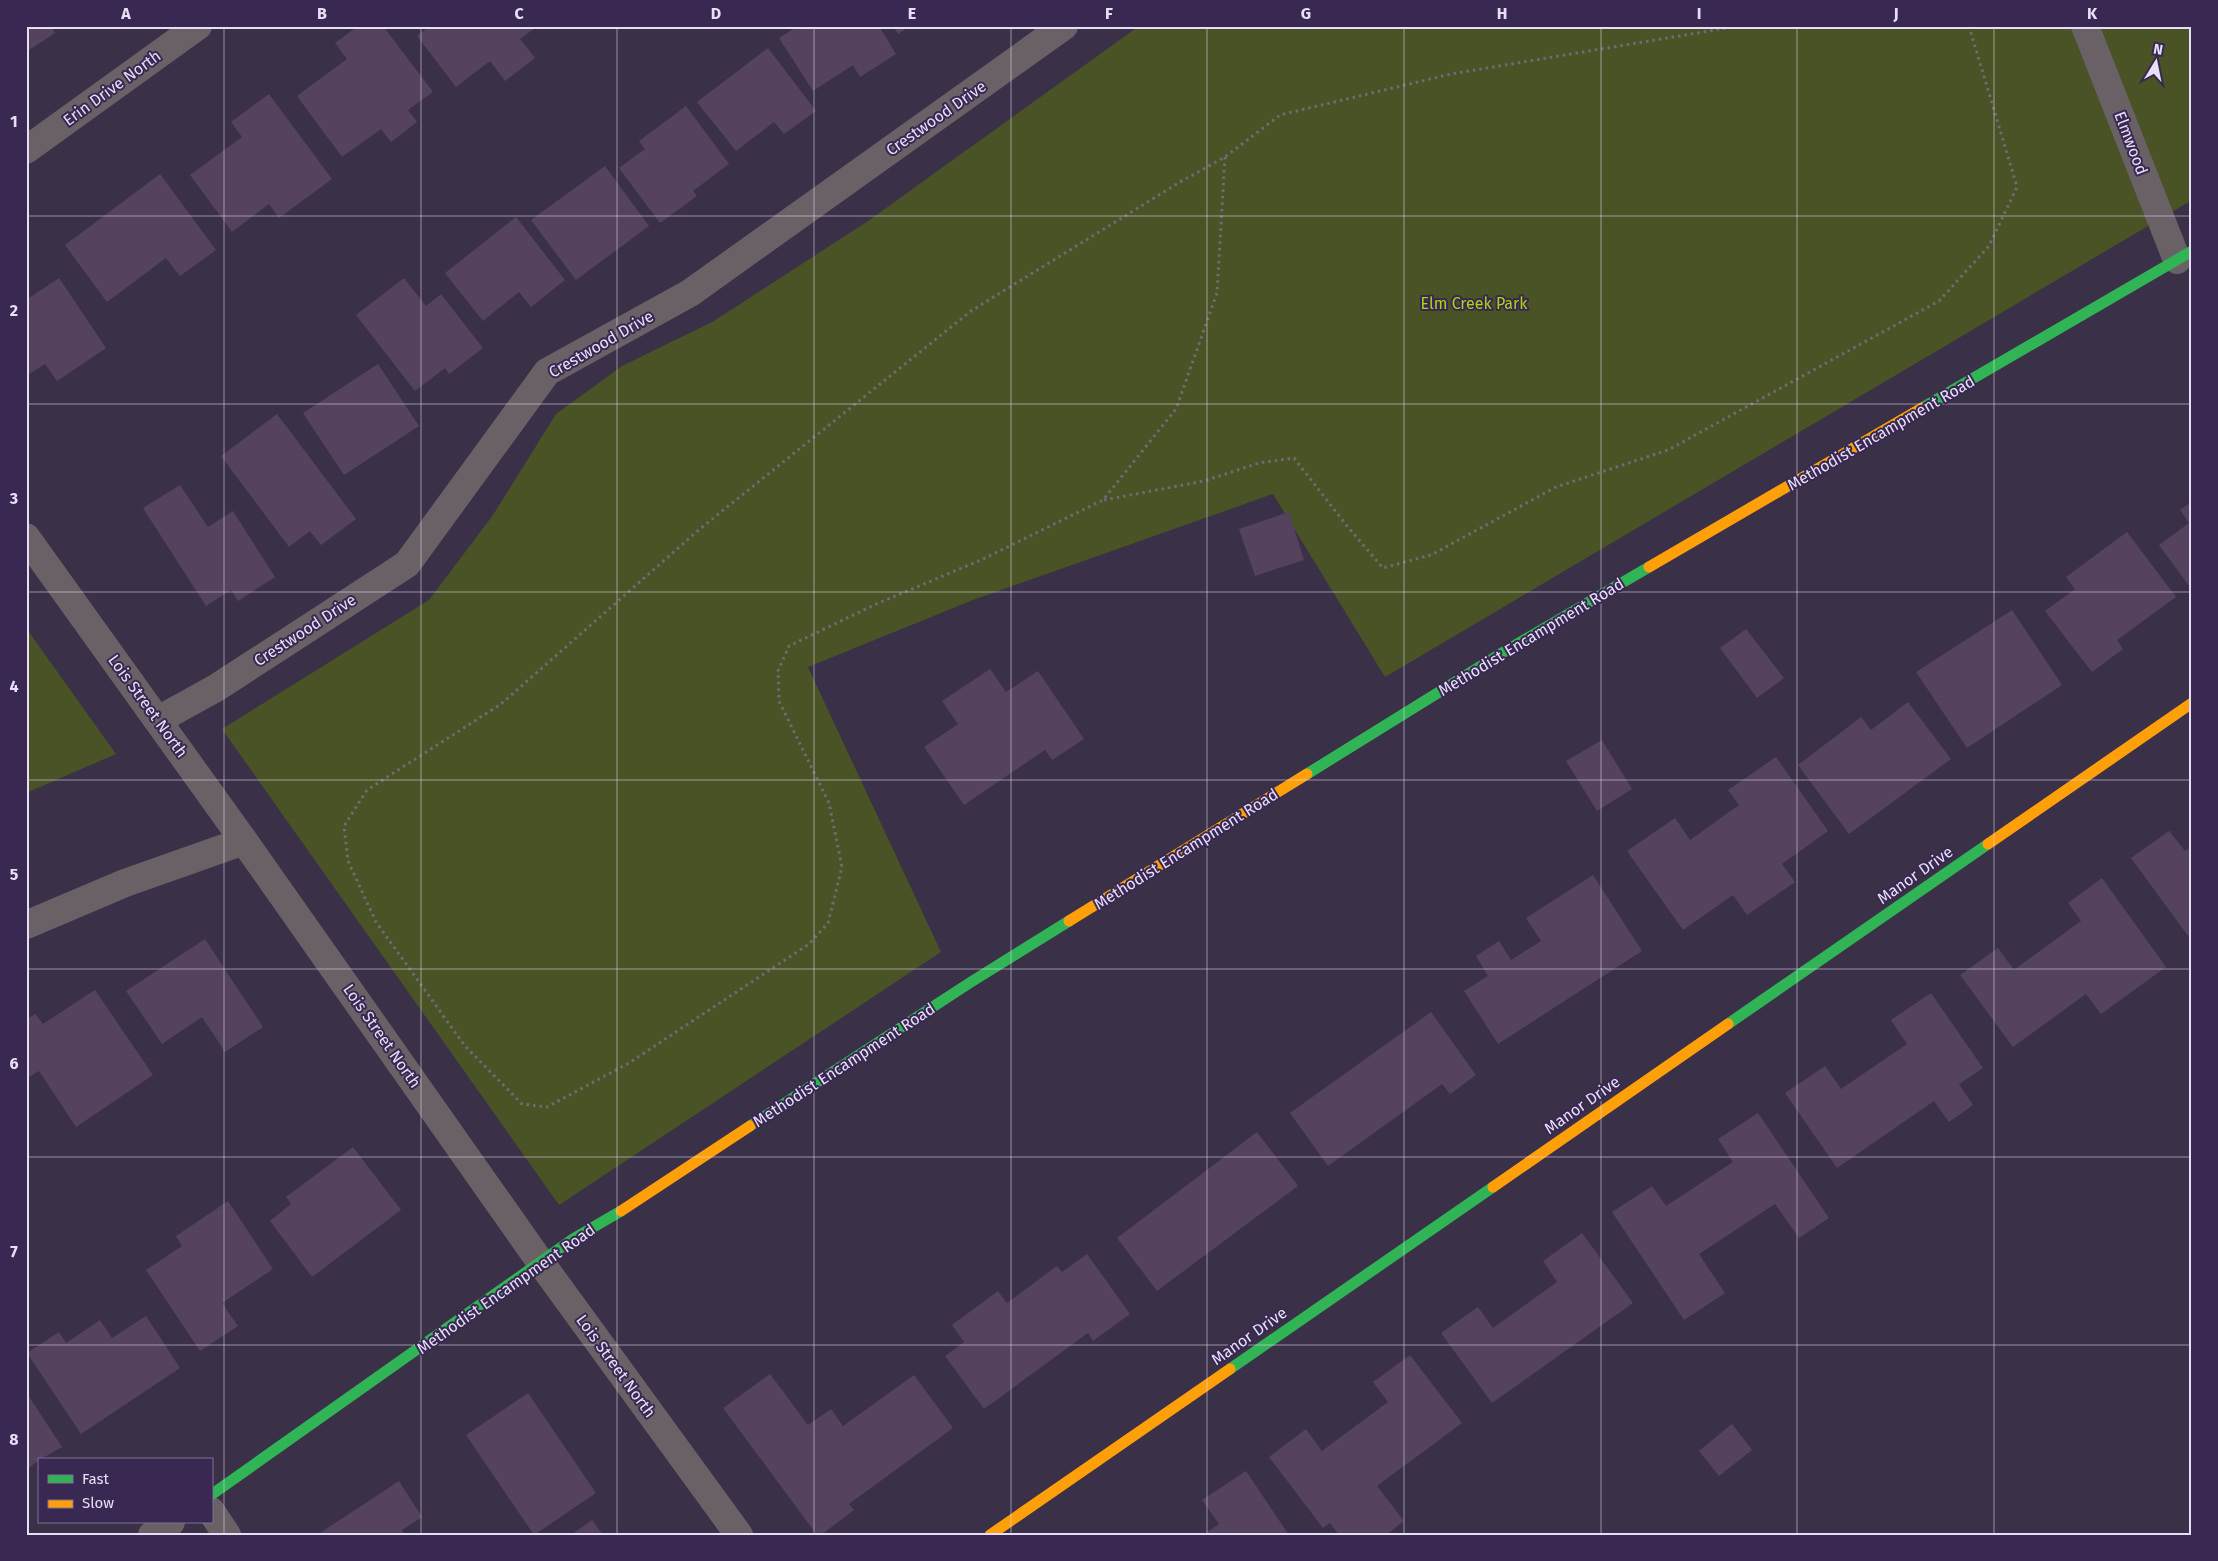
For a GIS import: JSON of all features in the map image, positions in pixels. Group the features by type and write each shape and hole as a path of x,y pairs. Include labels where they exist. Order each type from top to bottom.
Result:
{"street":[{"name":"Erin Drive North","path":"26,150 198,26"},
{"name":"Crestwood Drive","path":"158,720 216,688 407,564 547,372 690,293 1064,26"},
{"name":"Elmwood","path":"2085,26 2184,256"},
{"name":"Methodist Encampment Road","path":"212,1494 573,1239 615,1214 971,982 1502,653 2184,256"},
{"name":"Lois Street North","path":"26,536 244,841 541,1263 739,1535"},
{"name":"Manor Drive","path":"990,1535 2192,703"},
{"path":"26,925 125,883 244,841"},
{"path":"212,1512 228,1535"},
{"path":"152,1535 168,1524"}],"path":[{"path":"1739,26 1451,74 1280,115 1225,156 971,311 701,528 501,704 368,790 344,826 348,861 376,922 465,1046 522,1104 547,1107 629,1063 808,944 828,923 842,867 830,803 779,701 778,671 790,646 874,605 981,560 1103,500 1204,481 1259,463 1294,458 1347,526 1383,568 1431,555 1556,487 1668,450 1939,301 1989,246 2017,187 1969,26"},
{"path":"1103,500 1176,409 1217,293 1225,156"}],"green space":[{"name":"Elm Creek Park","path":"1139,26 2192,26 2192,200 1385,677 1273,494 973,600 808,667 941,952 559,1205 222,729 429,600 493,515 556,414 622,366 714,321 868,221"},
{"path":"26,628 116,754 26,793"}],"building":[{"path":"26,26 51,26 55,33 26,52"},
{"path":"358,26 383,26 433,92 408,110 417,122 391,142 381,129 342,157 297,96 347,59 335,43"},
{"path":"430,26 538,26 520,39 535,58 505,81 490,61 456,87 417,36"},
{"path":"798,26 879,26 896,54 860,77 853,65 813,91 779,38"},
{"path":"893,26 910,26 898,34"},
{"path":"768,48 816,111 784,134 774,122 736,151 697,102"},
{"path":"269,94 332,179 279,218 269,204 232,232 190,175 242,137 231,122"},
{"path":"686,106 729,164 693,191 697,196 660,223 619,168 645,149 639,141"},
{"path":"605,166 649,226 576,280 531,220"},
{"path":"160,174 216,250 180,276 166,258 107,302 65,245"},
{"path":"516,217 565,280 531,307 519,292 483,321 445,273"},
{"path":"59,278 106,348 57,381 45,364 26,376 26,300"},
{"path":"404,278 426,306 441,294 483,348 449,374 445,368 415,391 356,315"},
{"path":"378,364 419,426 344,475 303,413"},
{"path":"277,414 356,519 321,545 310,531 289,547 221,456"},
{"path":"180,485 208,527 233,511 275,577 238,601 231,590 206,606 143,508"},
{"path":"2192,501 2192,590 2159,545 2189,523 2180,510"},
{"path":"1289,512 1304,560 1255,576 1239,529"},
{"path":"2127,532 2176,597 2117,640 2123,649 2092,672 2045,611 2075,589 2066,577"},
{"path":"2012,610 2062,685 1967,748 1916,672"},
{"path":"1746,629 1784,678 1757,698 1720,648"},
{"path":"990,669 1006,692 1038,671 1084,739 1052,760 1045,750 964,805 924,747 958,724 942,701"},
{"path":"1908,702 1951,759 1849,834 1798,765 1861,717 1871,730"},
{"path":"1602,740 1632,789 1597,811 1566,761"},
{"path":"1776,757 1828,831 1782,864 1795,882 1747,915 1733,895 1683,930 1627,851 1675,818 1690,840 1739,805 1728,790"},
{"path":"2169,831 2185,851 2192,846 2192,933 2188,936 2131,858"},
{"path":"1593,875 1642,951 1498,1044 1464,991 1488,976 1476,956 1499,941 1511,960 1541,941 1526,918"},
{"path":"2102,878 2166,967 2101,1014 2086,994 2013,1047 1960,975 1998,948 2014,970 2081,921 2068,903"},
{"path":"205,939 263,1027 225,1052 202,1017 162,1044 126,991"},
{"path":"95,990 153,1075 76,1127 39,1071 26,1079 26,1020 35,1014 43,1024"},
{"path":"1931,993 1983,1068 1959,1084 1973,1105 1949,1122 1934,1101 1837,1168 1785,1093 1825,1066 1841,1089 1907,1044 1891,1020"},
{"path":"1431,1012 1476,1075 1450,1094 1442,1084 1328,1166 1290,1113"},
{"path":"1758,1113 1829,1218 1799,1238 1775,1204 1699,1254 1725,1293 1684,1320 1612,1212 1652,1186 1666,1206 1733,1162 1718,1139"},
{"path":"1257,1132 1298,1186 1157,1291 1117,1238"},
{"path":"353,1147 401,1210 312,1277 270,1221 291,1204 286,1197"},
{"path":"228,1201 273,1269 222,1303 238,1326 200,1351 146,1270 182,1246 176,1236"},
{"path":"1582,1233 1633,1303 1492,1403 1441,1333 1478,1307 1493,1328 1557,1282 1543,1261"},
{"path":"1087,1254 1130,1314 1093,1341 1088,1333 984,1409 945,1356 964,1342 952,1325 998,1291 1007,1303 1057,1266 1062,1272"},
{"path":"146,1316 180,1368 81,1434 27,1353 59,1332 66,1343 100,1320 112,1338"},
{"path":"1410,1355 1462,1423 1377,1486 1404,1521 1386,1535 1339,1535 1330,1523 1323,1528 1269,1457 1306,1429 1322,1451 1388,1402 1373,1382"},
{"path":"770,1374 808,1425 831,1409 843,1426 914,1375 953,1428 849,1504 854,1510 821,1535 817,1535 723,1408"},
{"path":"26,1392 62,1447 43,1458 38,1458 38,1461 26,1470"},
{"path":"528,1393 596,1493 534,1535 466,1435"},
{"path":"1732,1424 1752,1450 1719,1476 1699,1451"},
{"path":"1246,1471 1289,1535 1203,1535 1219,1524 1202,1500"},
{"path":"399,1481 422,1517 402,1530 405,1535 321,1535 320,1533"},
{"path":"592,1520 603,1535 571,1535"}],"traffic: fast":[{"path":"1922,408 2192,251"},
{"path":"1307,774 1502,653 1649,567"},
{"path":"1728,1024 1988,844"},
{"path":"750,1126 971,982 1069,921"},
{"path":"1230,1369 1493,1187"},
{"path":"212,1494 573,1239 621,1211"}],"traffic: slow":[{"path":"1649,567 1922,408"},
{"path":"1988,844 2192,703"},
{"path":"1069,921 1307,774"},
{"path":"1493,1187 1728,1024"},
{"path":"621,1211 750,1126"},
{"path":"990,1535 1230,1369"}]}
